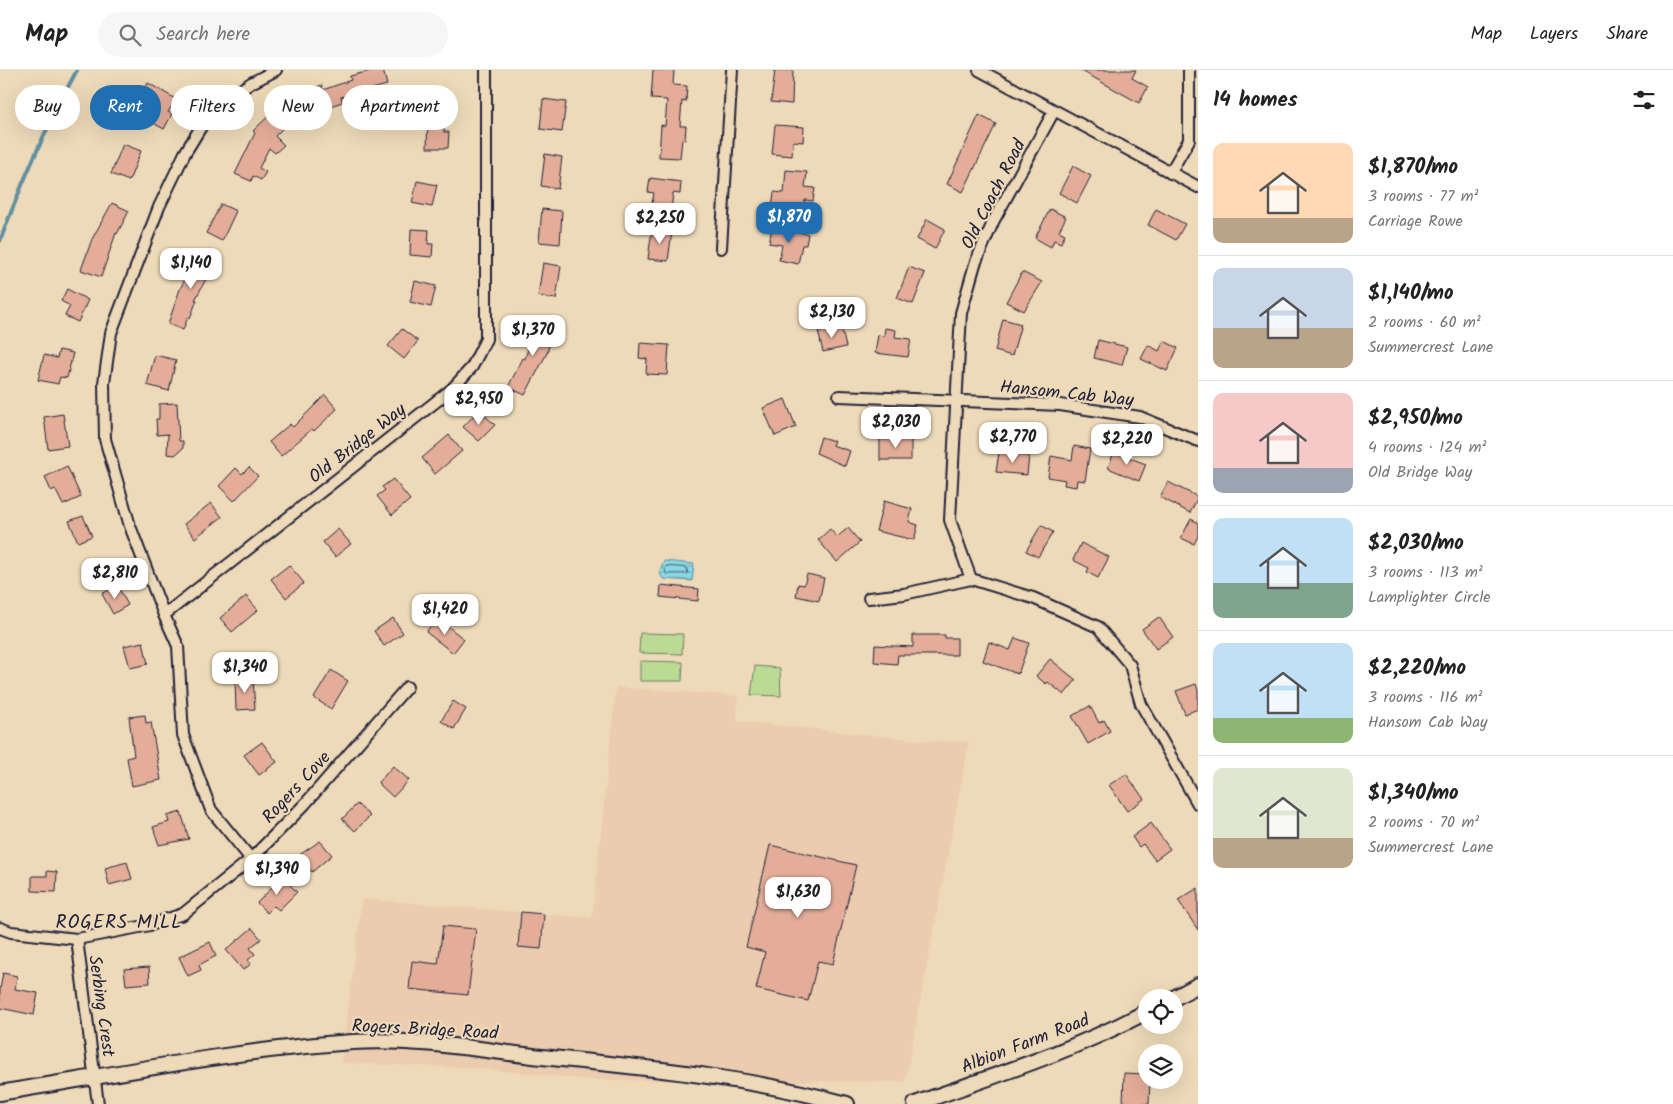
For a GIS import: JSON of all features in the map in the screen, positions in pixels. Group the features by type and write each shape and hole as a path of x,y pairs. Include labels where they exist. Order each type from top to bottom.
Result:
{"street":[{"path":"251,859 211,810 183,735 178,646 130,526 105,439 104,384 110,333 159,208 186,153 212,109 251,83 276,70"},
{"name":"Old Bridge Way","path":"164,615 452,389 472,367 486,340 486,70"},
{"path":"721,248 732,70"},
{"path":"979,70 1198,187"},
{"path":"1170,173 1189,140 1189,70"},
{"name":"Old Coach Road","path":"971,579 950,520 958,400 961,313 976,264 994,220 1054,110"},
{"name":"Hansom Cab Way","path":"840,396 1060,405 1140,417 1198,441"},
{"path":"869,598 904,594 971,579 1033,598 1098,627 1130,665 1141,704 1198,804"},
{"name":"Rogers Cove","path":"0,928 11,932 77,939 150,926 183,914 251,859 305,804 407,687"},
{"name":"Serbing Crest","path":"77,939 98,1104"},
{"path":"1183,993 1198,985"},
{"name":"Albion Farm Road","path":"915,1104 1013,1069 1114,1029 1138,1016"},
{"name":"Rogers Bridge Road","path":"0,1093 219,1055 355,1042 402,1043 479,1050 683,1074 847,1104"}],"shaded area":[{"path":"616,687 738,696 737,721 929,741 969,742 905,1082 593,1080 474,1068 341,1063 362,899 592,918"}],"green space":[{"path":"640,633 683,634 682,654 639,653"},
{"path":"640,661 683,662 682,681 640,681"},
{"path":"755,666 780,668 781,696 751,695"}],"water":[{"path":"664,561 694,564 692,581 663,579 659,572"}],"building":[{"path":"374,70 383,70 387,85 342,85 342,102 332,106 332,87 351,80 350,76"},
{"path":"653,70 674,70 673,85 687,86 686,102 682,101 680,126 686,126 685,140 682,139 680,158 659,157 661,125 665,126 667,100 651,99"},
{"path":"775,70 793,70 792,104 771,102"},
{"path":"1080,70 1136,70 1132,78 1148,87 1139,103"},
{"path":"161,90 171,96 171,107 168,112 171,116 164,129 161,127"},
{"path":"543,99 566,102 562,132 540,129"},
{"path":"979,115 996,124 963,192 947,184"},
{"path":"264,120 264,130 281,130 275,136 284,145 275,153 269,148 259,168 266,172 261,180 253,176 251,181 235,174 255,133 253,131"},
{"path":"775,125 804,127 803,142 793,141 792,156 772,154"},
{"path":"428,130 444,130 444,132 449,132 448,148 427,148"},
{"path":"123,144 141,151 129,181 111,174"},
{"path":"545,154 562,157 558,189 541,186"},
{"path":"1073,166 1091,176 1077,203 1059,193"},
{"path":"786,170 807,172 805,187 815,188 813,201 805,200 804,210 772,207 774,192 784,193"},
{"path":"650,178 681,182 680,194 673,193 671,211 651,208 654,193 648,192"},
{"path":"417,181 437,185 432,207 412,203"},
{"path":"112,203 129,211 116,233 101,277 81,270 92,239"},
{"path":"221,204 236,211 222,241 206,233"},
{"path":"542,209 562,211 560,244 539,242"},
{"path":"1050,209 1066,217 1059,231 1065,234 1061,243 1054,240 1051,247 1035,238"},
{"path":"1156,209 1185,224 1176,240 1148,225"},
{"path":"927,219 945,229 935,249 917,239"},
{"path":"772,227 808,234 806,245 802,245 798,264 779,260 782,245 769,243"},
{"path":"411,229 429,230 428,244 433,244 432,257 410,255"},
{"path":"652,229 672,231 668,261 648,259"},
{"path":"199,251 216,260 195,300 197,300 190,318 188,317 183,330 168,324 180,289"},
{"path":"543,263 561,266 556,299 538,296"},
{"path":"909,267 925,273 913,304 897,298"},
{"path":"1022,272 1042,282 1024,311 1006,302"},
{"path":"415,281 436,286 431,307 410,302"},
{"path":"67,289 88,300 78,322 65,316 70,306 61,301"},
{"path":"537,319 555,325 547,353 525,395 508,387 523,358 525,359"},
{"path":"1003,319 1021,324 1012,356 995,351"},
{"path":"841,326 846,347 823,352 818,331"},
{"path":"885,328 896,330 895,337 911,339 908,357 875,353 878,335 884,336"},
{"path":"402,329 418,341 404,359 388,346"},
{"path":"1098,340 1127,347 1122,365 1094,358"},
{"path":"1164,341 1178,348 1167,371 1141,359 1148,345 1159,351"},
{"path":"640,343 669,345 667,375 646,374 647,359 639,358"},
{"path":"59,350 73,353 67,378 60,377 58,384 38,380 44,355 57,358"},
{"path":"155,355 176,360 169,391 147,385"},
{"path":"325,395 337,409 314,431 312,429 281,456 269,442 290,424 293,427"},
{"path":"785,399 796,427 775,436 763,408"},
{"path":"177,403 179,441 183,441 183,448 175,455 167,454 168,434 157,435 156,419 159,419 159,404"},
{"path":"479,410 495,425 479,441 463,427"},
{"path":"63,414 68,446 48,449 44,417"},
{"path":"449,435 462,451 435,474 422,458"},
{"path":"821,437 834,441 832,445 850,451 845,466 816,453"},
{"path":"911,438 911,460 880,460 880,439"},
{"path":"1074,446 1090,449 1085,481 1077,480 1076,487 1064,485 1065,480 1048,477 1051,456 1072,460"},
{"path":"999,452 1029,456 1027,475 996,472"},
{"path":"1114,452 1146,464 1139,481 1108,468"},
{"path":"67,466 81,497 63,505 55,489 51,491 45,477"},
{"path":"249,467 258,476 234,501 219,486 236,468 242,474"},
{"path":"393,479 410,500 392,515 377,496 385,490 382,487"},
{"path":"1168,482 1198,497 1190,513 1160,497"},
{"path":"884,501 912,509 909,522 918,525 914,540 876,531"},
{"path":"211,503 222,517 195,538 184,524"},
{"path":"83,516 92,536 78,542 69,521"},
{"path":"1191,519 1198,523 1198,536 1194,544 1181,538"},
{"path":"1041,525 1053,532 1038,557 1026,551"},
{"path":"848,528 860,542 837,562 818,540 830,529 837,537"},
{"path":"338,529 351,544 335,557 323,542"},
{"path":"1081,543 1109,557 1098,578 1087,572 1089,568 1073,560"},
{"path":"289,565 304,583 286,598 271,579"},
{"path":"807,574 824,578 819,601 796,596 798,584 804,585"},
{"path":"117,585 128,605 113,614 102,594"},
{"path":"661,585 699,589 698,601 660,597"},
{"path":"246,596 258,610 232,632 220,618"},
{"path":"1159,617 1173,637 1156,649 1142,629"},
{"path":"393,618 403,633 384,646 374,631"},
{"path":"437,618 464,639 453,653 426,632"},
{"path":"913,635 945,635 945,638 957,638 957,655 898,655 897,664 874,662 875,645 913,647"},
{"path":"1015,638 1029,643 1018,674 983,661 989,642 1010,650"},
{"path":"143,642 148,664 130,668 124,646"},
{"path":"1050,659 1076,680 1064,695 1048,682 1046,684 1036,676"},
{"path":"331,670 348,681 331,709 314,698"},
{"path":"235,678 253,678 255,709 236,710"},
{"path":"1196,684 1198,690 1198,709 1185,714 1176,691"},
{"path":"453,701 466,709 454,729 441,721"},
{"path":"1090,706 1099,723 1104,720 1110,731 1088,744 1072,716"},
{"path":"145,715 146,723 151,722 161,780 132,786 127,758 134,756 129,717"},
{"path":"262,742 277,762 259,775 244,755"},
{"path":"393,766 409,780 393,797 378,783"},
{"path":"1126,774 1144,799 1127,811 1109,785"},
{"path":"357,804 370,816 355,831 342,819"},
{"path":"181,812 189,839 159,845 153,827 169,822 167,816"},
{"path":"1151,823 1170,849 1155,860 1143,844 1139,847 1132,837"},
{"path":"320,841 332,855 312,872 298,856"},
{"path":"770,845 856,865 833,964 818,961 808,1001 756,989 765,952 746,947"},
{"path":"127,862 132,879 109,885 105,868"},
{"path":"47,871 57,872 56,892 32,891 32,876 47,876"},
{"path":"282,877 297,892 279,910 274,906 267,913 257,903"},
{"path":"1198,888 1198,930 1178,900"},
{"path":"521,912 544,914 541,949 518,947"},
{"path":"443,926 476,929 468,995 409,989 412,961 438,964"},
{"path":"252,928 261,939 250,948 255,954 248,960 251,964 243,970 226,950"},
{"path":"210,942 216,956 199,965 201,970 188,976 179,957"},
{"path":"149,967 150,983 126,985 124,969"},
{"path":"3,973 17,976 15,989 38,993 34,1015 0,1008 0,989"},
{"path":"1124,1073 1138,1074 1138,1089 1150,1089 1149,1104 1123,1104"}],"waterway":[{"path":"0,241 36,154 77,70"}],"district":[{"name":"ROGERS MILL","path":"119,921"}]}
